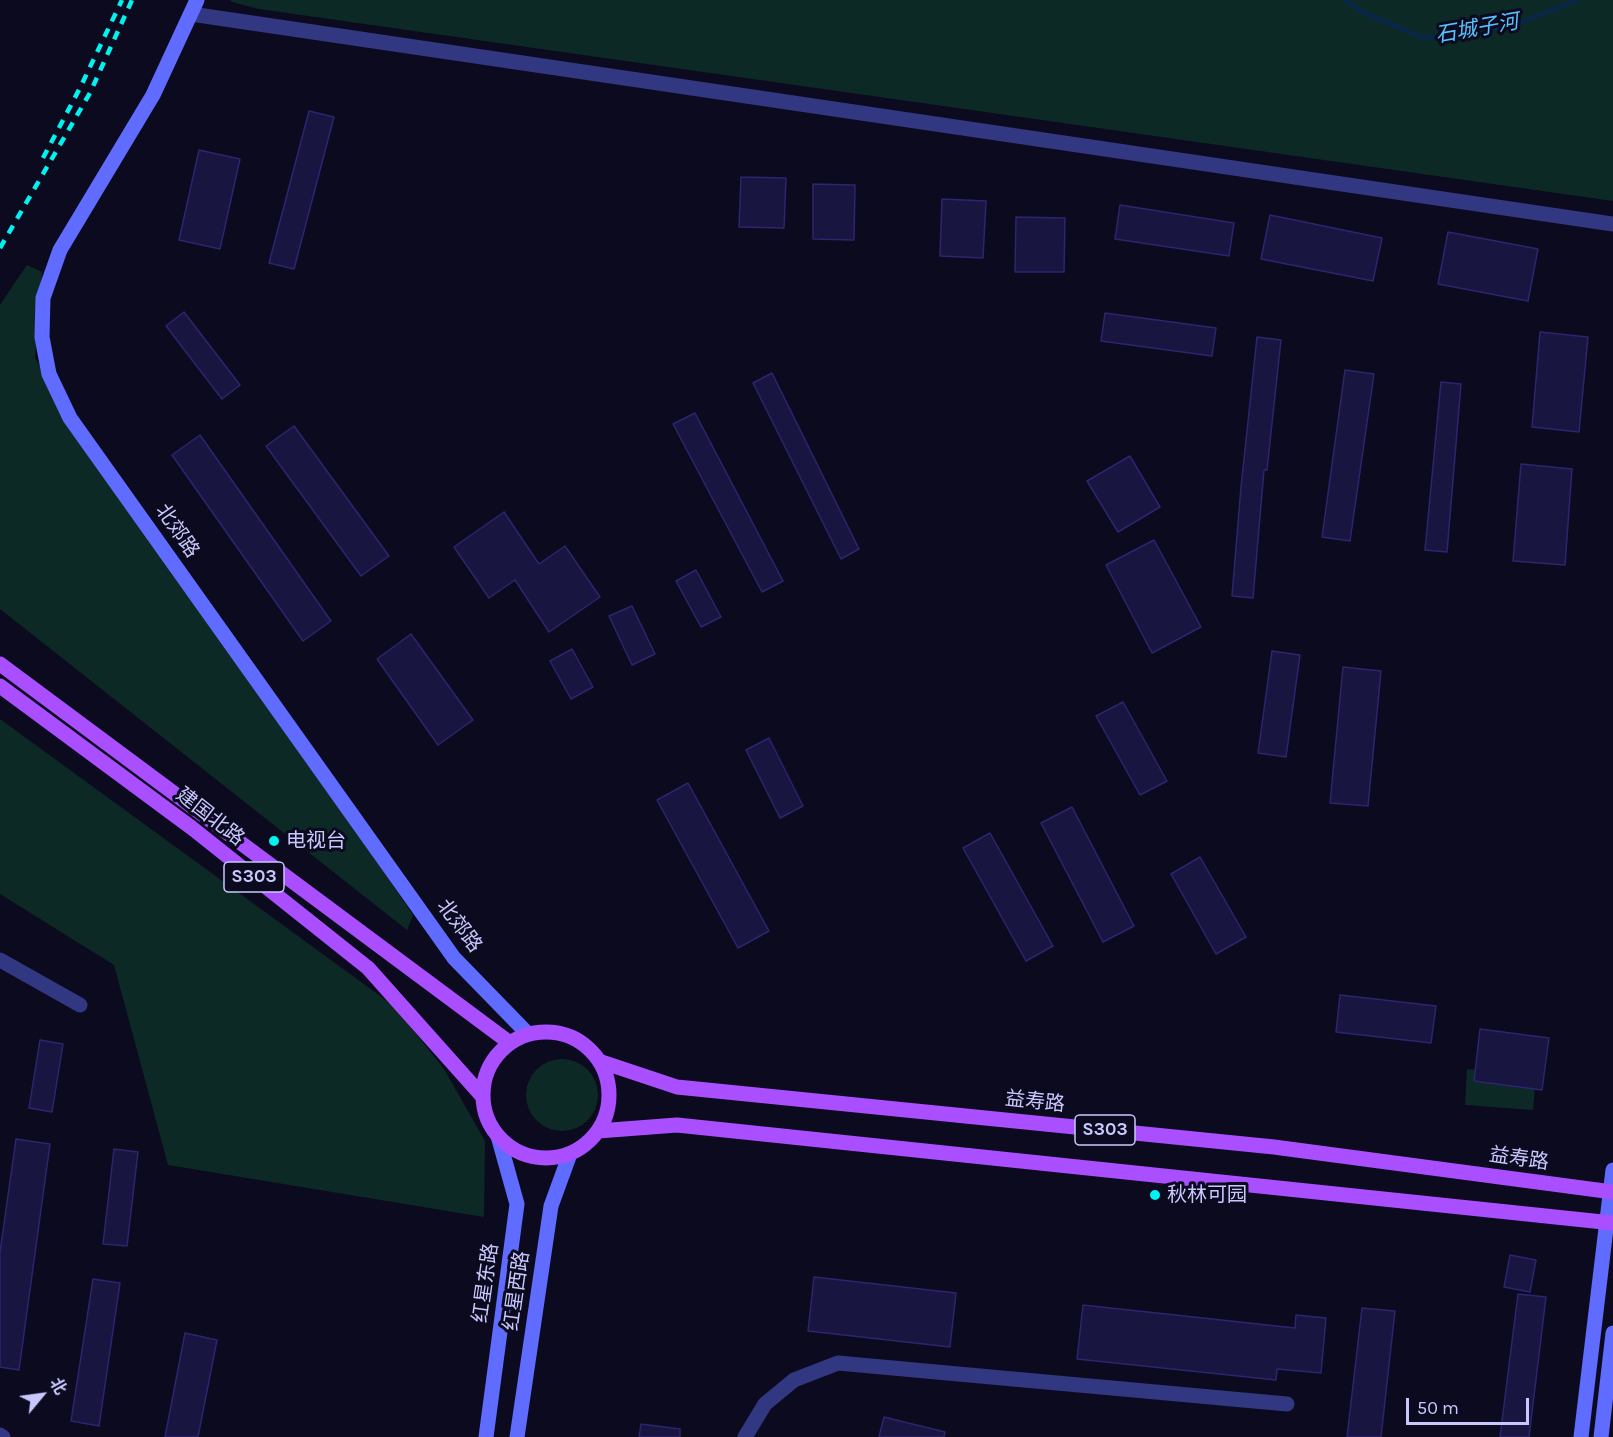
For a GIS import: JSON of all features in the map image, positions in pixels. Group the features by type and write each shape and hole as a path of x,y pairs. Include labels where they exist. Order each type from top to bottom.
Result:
{"main road":[{"name":"建国北路","path":"0,664 510,1043"},
{"name":"建国北路","path":"0,686 192,828 368,968 483,1096"},
{"path":"548,1032 568,1036 586,1046 599,1061 607,1078 609,1096 606,1115 598,1131 586,1144 570,1154 553,1158 535,1157 515,1150 498,1136 487,1118 483,1096 486,1076 495,1058 510,1043 528,1034 548,1032"},
{"name":"益寿路","path":"599,1061 677,1087 1274,1147 1612,1192"},
{"name":"S303","path":"598,1131 677,1125 1610,1222"}],"street":[{"path":"194,7 1613,224"},
{"name":"北郊路","path":"194,7 153,95 60,250 43,298 42,337 49,374 77,427 454,958 528,1034"},
{"path":"0,960 80,1005"},
{"name":"红星东路","path":"486,1437 517,1204 498,1136"},
{"name":"红星西路","path":"517,1437 551,1206 570,1154"},
{"path":"1581,1437 1610,1222 1613,1170"},
{"path":"1601,1437 1613,1333"},
{"path":"745,1437 765,1404 794,1380 838,1363 1287,1404"}],"green space":[{"path":"230,0 1613,0 1613,201 259,9"},
{"path":"27,265 42,272 35,358 413,915 407,930 0,609 0,305"},
{"path":"0,719 394,1006 444,1069 485,1141 484,1217 168,1165 114,965 0,894"},
{"path":"555,1059 569,1059 588,1069 598,1088 598,1102 588,1121 569,1131 555,1131 536,1121 526,1102 526,1088 536,1069"},
{"path":"1467,1069 1536,1074 1533,1110 1465,1105"}],"building":[{"path":"309,111 334,117 294,269 269,263"},
{"path":"199,150 240,159 220,249 179,240"},
{"path":"741,177 786,178 784,228 739,227"},
{"path":"813,184 855,185 854,240 813,239"},
{"path":"942,199 986,201 983,258 940,256"},
{"path":"1120,205 1234,223 1229,256 1115,239"},
{"path":"1270,215 1382,238 1373,281 1261,259"},
{"path":"1016,217 1065,218 1064,272 1015,272"},
{"path":"1448,232 1538,249 1528,301 1438,284"},
{"path":"184,312 240,385 222,399 166,326"},
{"path":"1105,313 1216,328 1212,356 1101,341"},
{"path":"1540,332 1588,337 1579,432 1532,427"},
{"path":"1257,337 1281,340 1267,470 1264,470 1253,598 1232,596"},
{"path":"1345,370 1374,374 1350,541 1322,537"},
{"path":"772,373 859,549 841,559 753,383"},
{"path":"1441,382 1461,384 1447,552 1425,550"},
{"path":"695,413 783,581 762,592 673,424"},
{"path":"294,426 389,556 361,576 266,446"},
{"path":"200,435 331,621 303,641 172,455"},
{"path":"1130,456 1160,507 1118,532 1087,481"},
{"path":"1521,464 1572,469 1565,565 1513,561"},
{"path":"504,512 539,564 565,546 600,597 549,632 515,580 489,598 454,547"},
{"path":"1154,540 1201,627 1152,653 1106,565"},
{"path":"696,570 721,617 701,627 676,581"},
{"path":"632,606 655,654 632,665 609,616"},
{"path":"411,634 473,720 438,745 377,659"},
{"path":"572,649 593,687 571,699 550,661"},
{"path":"1272,651 1300,655 1286,757 1258,753"},
{"path":"1343,667 1381,671 1368,806 1330,803"},
{"path":"1123,702 1167,781 1140,795 1096,716"},
{"path":"769,738 803,806 780,818 746,750"},
{"path":"688,783 769,931 738,948 657,800"},
{"path":"1072,807 1134,926 1103,942 1041,823"},
{"path":"990,833 1053,946 1026,961 963,848"},
{"path":"1200,857 1246,937 1216,954 1171,874"},
{"path":"1340,995 1436,1006 1431,1043 1336,1032"},
{"path":"1480,1029 1549,1038 1542,1090 1474,1081"},
{"path":"40,1040 63,1044 52,1112 29,1108"},
{"path":"16,1139 50,1144 19,1370 0,1367 0,1252"},
{"path":"114,1149 138,1152 127,1246 103,1244"},
{"path":"1510,1255 1536,1260 1530,1292 1504,1287"},
{"path":"814,1277 956,1293 950,1347 808,1331"},
{"path":"93,1279 120,1283 99,1426 71,1421"},
{"path":"1518,1294 1546,1297 1529,1437 1500,1437"},
{"path":"1083,1305 1295,1328 1296,1315 1326,1318 1321,1373 1277,1369 1276,1380 1077,1359"},
{"path":"1362,1308 1395,1311 1381,1437 1347,1437"},
{"path":"185,1333 217,1340 198,1437 165,1437"},
{"path":"884,1417 945,1432 944,1437 879,1437"},
{"path":"641,1424 680,1429 680,1437 639,1437"}],"waterway":[{"name":"石城子河","path":"1345,0 1362,12 1424,38 1509,27 1578,0"}],"railway":[{"path":"43,158 122,0"},
{"path":"0,248 90,93 132,0"}],"place":[{"name":"电视台","path":"274,841"},
{"name":"秋林可园","path":"1155,1195"}]}
